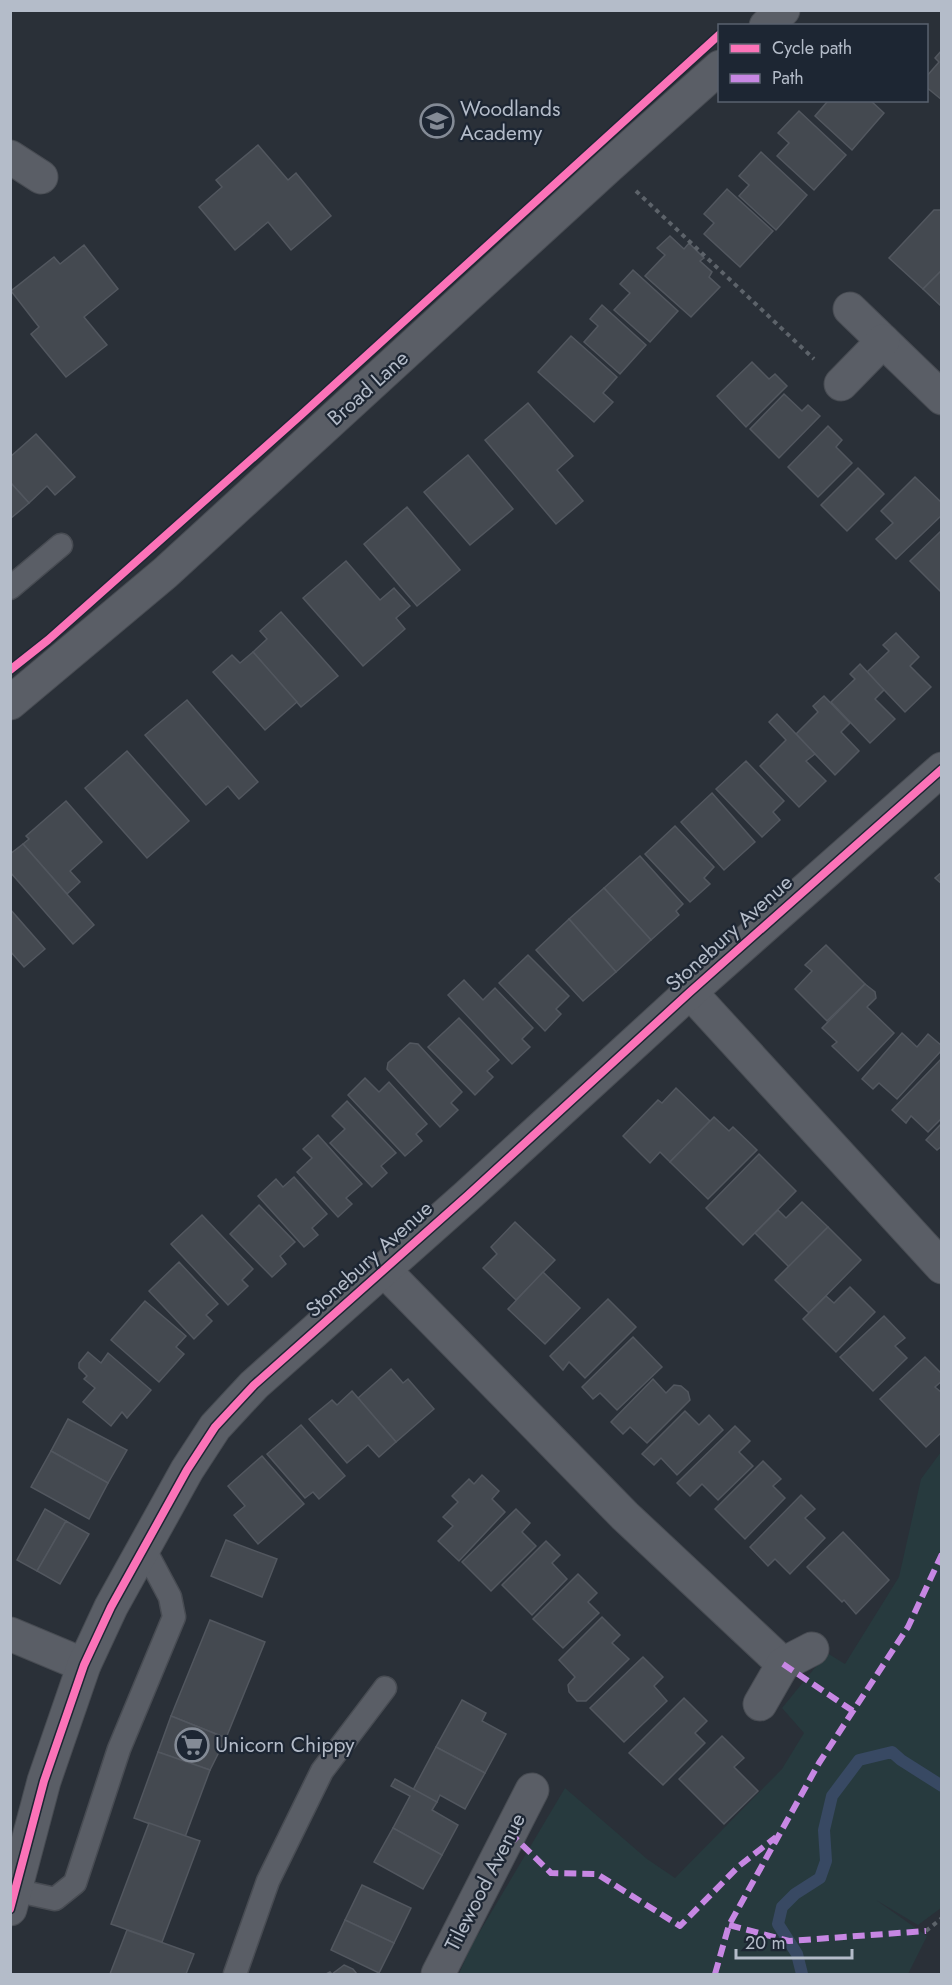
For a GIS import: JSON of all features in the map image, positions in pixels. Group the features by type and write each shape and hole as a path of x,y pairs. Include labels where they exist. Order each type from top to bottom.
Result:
{"street":[{"path":"768,24 783,10"},
{"name":"Broad Lane","path":"15,691 174,566 718,69"},
{"path":"10,157 41,177"},
{"path":"850,309 942,398"},
{"path":"841,384 883,341"},
{"name":"Stonebury Avenue","path":"12,1899 44,1781 84,1665 111,1607 187,1470 215,1427 254,1385 690,992 942,769"},
{"name":"Stonebury Avenue","path":"690,992 942,1267"},
{"name":"Stonebury Avenue","path":"384,1270 625,1516 783,1664"},
{"path":"10,1634 84,1665"},
{"path":"760,1704 783,1664 812,1648"},
{"name":"Tilewood Avenue","path":"438,1974 532,1790"}],"lane":[{"path":"10,588 61,545"},
{"path":"12,1899 55,1899 75,1883 119,1749 174,1617 170,1597 144,1548"},
{"path":"235,1974 268,1881 322,1772 385,1688"}],"path":[{"path":"609,166 841,384"},
{"path":"926,1931 942,1918"}],"green space":[{"path":"941,1452 941,1908 918,1925 876,1900 927,1936 908,1974 459,1974 470,1948 565,1788 647,1859 675,1878 782,1769 804,1733 782,1708 827,1653 845,1664 899,1577 921,1479"}],"building":[{"path":"942,50 942,100 928,89 928,75 939,62 935,58"},
{"path":"827,102 872,102 884,113 852,150 815,116"},
{"path":"799,111 846,155 814,190 777,156 789,143 778,133"},
{"path":"258,145 288,180 296,173 331,216 291,250 268,222 235,250 199,207 222,187 216,180"},
{"path":"761,152 807,195 776,230 739,196 749,185 739,176"},
{"path":"727,189 773,231 740,267 704,234 714,223 704,214"},
{"path":"934,210 942,210 942,270 923,289 889,258"},
{"path":"670,236 684,249 689,243 704,258 700,261 712,272 709,277 720,287 691,317 645,276 665,255 657,248"},
{"path":"84,245 118,289 84,317 107,345 66,377 31,334 39,327 11,291 54,257 60,264"},
{"path":"633,270 678,311 650,342 614,310 630,293 620,284"},
{"path":"942,270 942,307 923,289"},
{"path":"602,305 646,345 620,374 584,342 598,326 590,319"},
{"path":"571,336 617,377 603,393 613,402 594,422 538,372"},
{"path":"752,362 769,379 775,374 787,386 746,427 717,396"},
{"path":"784,394 802,411 808,405 820,416 779,458 750,429"},
{"path":"528,403 573,456 557,470 583,501 556,524 485,440"},
{"path":"828,426 842,440 836,447 852,463 818,497 788,467"},
{"path":"36,434 75,477 55,495 47,486 29,503 10,482 10,457"},
{"path":"468,455 513,509 470,545 424,492"},
{"path":"858,468 884,494 847,531 821,505"},
{"path":"915,477 942,503 942,515 896,559 876,539 893,523 881,511"},
{"path":"10,482 29,503 10,519"},
{"path":"407,507 460,570 417,606 364,544"},
{"path":"942,530 942,593 910,561"},
{"path":"346,561 380,600 394,588 410,606 396,618 405,629 363,666 303,598"},
{"path":"281,612 338,676 301,707 253,652 267,639 260,631"},
{"path":"896,633 919,657 910,666 931,687 905,712 867,672 889,651 883,645"},
{"path":"253,652 297,702 265,730 213,672 232,655 240,663"},
{"path":"860,664 884,690 875,699 895,719 870,743 831,702 855,679 850,674"},
{"path":"824,696 850,723 841,732 859,751 835,775 796,734 818,712 813,706"},
{"path":"187,700 258,782 239,799 228,786 206,805 145,735"},
{"path":"777,714 815,754 806,761 826,781 799,807 760,766 786,740 769,722"},
{"path":"127,751 189,821 147,858 85,788"},
{"path":"746,761 784,801 773,812 780,820 762,837 716,789"},
{"path":"712,793 755,842 724,870 681,822"},
{"path":"66,801 102,842 70,871 80,882 67,894 23,844 29,839 26,836"},
{"path":"675,826 714,867 704,878 710,884 690,902 645,854"},
{"path":"23,844 94,925 73,944 10,872 10,854"},
{"path":"640,856 683,904 676,911 679,915 651,940 604,888"},
{"path":"942,872 942,884 935,878"},
{"path":"604,888 651,940 616,972 569,919"},
{"path":"10,909 45,949 24,967 10,951"},
{"path":"569,919 616,972 583,1001 536,950"},
{"path":"826,945 865,984 827,1021 795,989 812,971 805,965"},
{"path":"528,955 569,996 556,1009 561,1014 545,1031 499,983"},
{"path":"464,980 483,1000 495,988 533,1028 522,1039 530,1047 512,1064 448,995"},
{"path":"865,984 875,992 876,998 867,1007 894,1033 858,1071 832,1046 837,1042 822,1028"},
{"path":"459,1018 499,1060 487,1071 493,1077 475,1095 428,1047"},
{"path":"902,1033 917,1047 928,1034 942,1046 942,1050 897,1099 879,1083 873,1089 862,1079"},
{"path":"410,1043 418,1044 462,1092 451,1103 458,1110 440,1127 387,1069 388,1063"},
{"path":"942,1058 942,1118 928,1132 911,1116 906,1123 892,1110"},
{"path":"365,1078 379,1092 389,1082 427,1124 416,1134 422,1141 405,1156 348,1095"},
{"path":"676,1088 710,1121 670,1162 660,1152 650,1163 623,1136 658,1100 662,1103"},
{"path":"347,1101 396,1153 381,1166 387,1173 372,1187 330,1143 345,1129 332,1116"},
{"path":"714,1117 729,1131 733,1127 757,1150 708,1199 670,1162"},
{"path":"942,1123 942,1146 937,1150 926,1140"},
{"path":"318,1135 362,1184 346,1198 352,1204 338,1217 297,1172 312,1158 303,1149"},
{"path":"759,1154 796,1191 743,1245 706,1208"},
{"path":"294,1177 327,1214 312,1228 318,1235 304,1247 258,1196 276,1179 283,1187"},
{"path":"802,1202 828,1227 789,1267 755,1233 778,1210 786,1218"},
{"path":"259,1205 295,1242 280,1256 286,1264 272,1277 230,1234"},
{"path":"202,1215 253,1269 242,1280 248,1286 228,1305 171,1244"},
{"path":"515,1222 555,1260 516,1300 483,1268 497,1254 491,1247"},
{"path":"828,1227 861,1260 809,1313 775,1280"},
{"path":"179,1262 218,1304 206,1315 212,1321 194,1339 149,1291"},
{"path":"543,1272 580,1308 545,1344 508,1309"},
{"path":"850,1287 875,1312 836,1352 803,1319 826,1296 834,1303"},
{"path":"608,1299 636,1327 585,1378 569,1362 563,1370 550,1356"},
{"path":"145,1301 186,1336 176,1347 184,1354 159,1382 111,1340"},
{"path":"884,1316 905,1338 895,1346 907,1358 873,1391 840,1357"},
{"path":"633,1337 662,1367 617,1410 600,1393 593,1399 582,1387"},
{"path":"88,1352 101,1363 108,1353 151,1390 127,1418 122,1412 111,1426 83,1402 95,1388 84,1379 87,1376 79,1368 79,1363"},
{"path":"925,1357 942,1374 942,1381 935,1387 942,1393 942,1432 926,1447 880,1399"},
{"path":"391,1369 403,1383 408,1379 434,1409 396,1442 358,1398"},
{"path":"653,1379 666,1393 674,1385 681,1386 688,1392 690,1400 647,1443 630,1427 623,1434 611,1422"},
{"path":"352,1391 396,1442 379,1457 368,1445 347,1463 309,1419 332,1400 337,1405"},
{"path":"685,1411 699,1425 709,1415 723,1430 677,1475 661,1458 654,1465 642,1454"},
{"path":"68,1419 127,1450 108,1483 51,1451"},
{"path":"301,1425 345,1476 319,1499 313,1492 305,1498 267,1454"},
{"path":"735,1426 750,1441 739,1452 753,1466 718,1500 702,1484 690,1496 677,1483"},
{"path":"51,1451 108,1483 89,1519 31,1487"},
{"path":"262,1456 304,1504 258,1544 234,1515 245,1506 228,1486"},
{"path":"763,1461 781,1479 773,1486 785,1498 745,1539 715,1509"},
{"path":"482,1475 499,1491 492,1499 505,1512 459,1561 438,1541 453,1526 443,1517 458,1502 452,1496 469,1479 474,1484"},
{"path":"801,1495 815,1509 805,1518 825,1538 790,1574 775,1559 768,1566 750,1547"},
{"path":"45,1509 66,1521 37,1571 17,1560"},
{"path":"516,1509 530,1523 522,1532 536,1546 491,1591 462,1562"},
{"path":"66,1521 89,1534 60,1584 37,1571"},
{"path":"843,1532 889,1580 856,1614 807,1567"},
{"path":"226,1540 277,1559 262,1597 211,1576"},
{"path":"546,1541 560,1555 552,1563 567,1579 532,1615 502,1585"},
{"path":"578,1574 597,1593 588,1602 599,1613 563,1648 533,1619"},
{"path":"602,1617 620,1635 612,1643 629,1659 586,1701 577,1701 569,1692 568,1685 575,1677 559,1660"},
{"path":"210,1620 265,1642 226,1738 171,1716"},
{"path":"643,1657 663,1677 654,1686 667,1701 624,1742 590,1708"},
{"path":"684,1698 707,1721 695,1733 705,1743 663,1785 629,1753"},
{"path":"462,1700 486,1713 482,1721 506,1734 485,1773 436,1747"},
{"name":"Unicorn Chippy","path":"171,1716 226,1738 210,1770 158,1752"},
{"path":"722,1736 744,1758 734,1767 758,1791 724,1824 679,1779"},
{"path":"436,1747 485,1773 465,1809 440,1795 437,1802 413,1790"},
{"path":"158,1752 210,1770 185,1837 134,1818"},
{"path":"395,1779 437,1802 432,1810 458,1825 442,1855 393,1828 410,1796 391,1786"},
{"path":"149,1823 200,1841 162,1942 111,1924"},
{"path":"393,1828 442,1855 423,1889 374,1862"},
{"path":"362,1885 411,1908 394,1943 345,1920"},
{"path":"345,1920 394,1943 379,1973 331,1950"},
{"path":"127,1930 194,1954 186,1974 110,1974"},
{"path":"344,1965 353,1969 357,1974 332,1974"}],"waterway":[{"path":"802,1974 797,1954 778,1924 782,1907 795,1894 820,1878 826,1861 824,1830 832,1796 859,1760 892,1752 942,1786"}],"marked path":[{"path":"715,1974 729,1925 819,1763 908,1627 942,1554"},
{"path":"783,1664 853,1711"},
{"path":"509,1832 551,1873 597,1874 680,1926 739,1866 776,1837"},
{"path":"729,1925 789,1941 926,1931"}],"cycle path":[{"path":"10,670 48,640 301,415 718,36"},
{"path":"10,1909 44,1781 84,1665 111,1607 187,1470 215,1427 254,1385 467,1196 690,992 942,769"}],"place":[{"name":"Woodlands Academy","path":"437,121"},
{"name":"Unicorn Chippy","path":"192,1745"}]}
